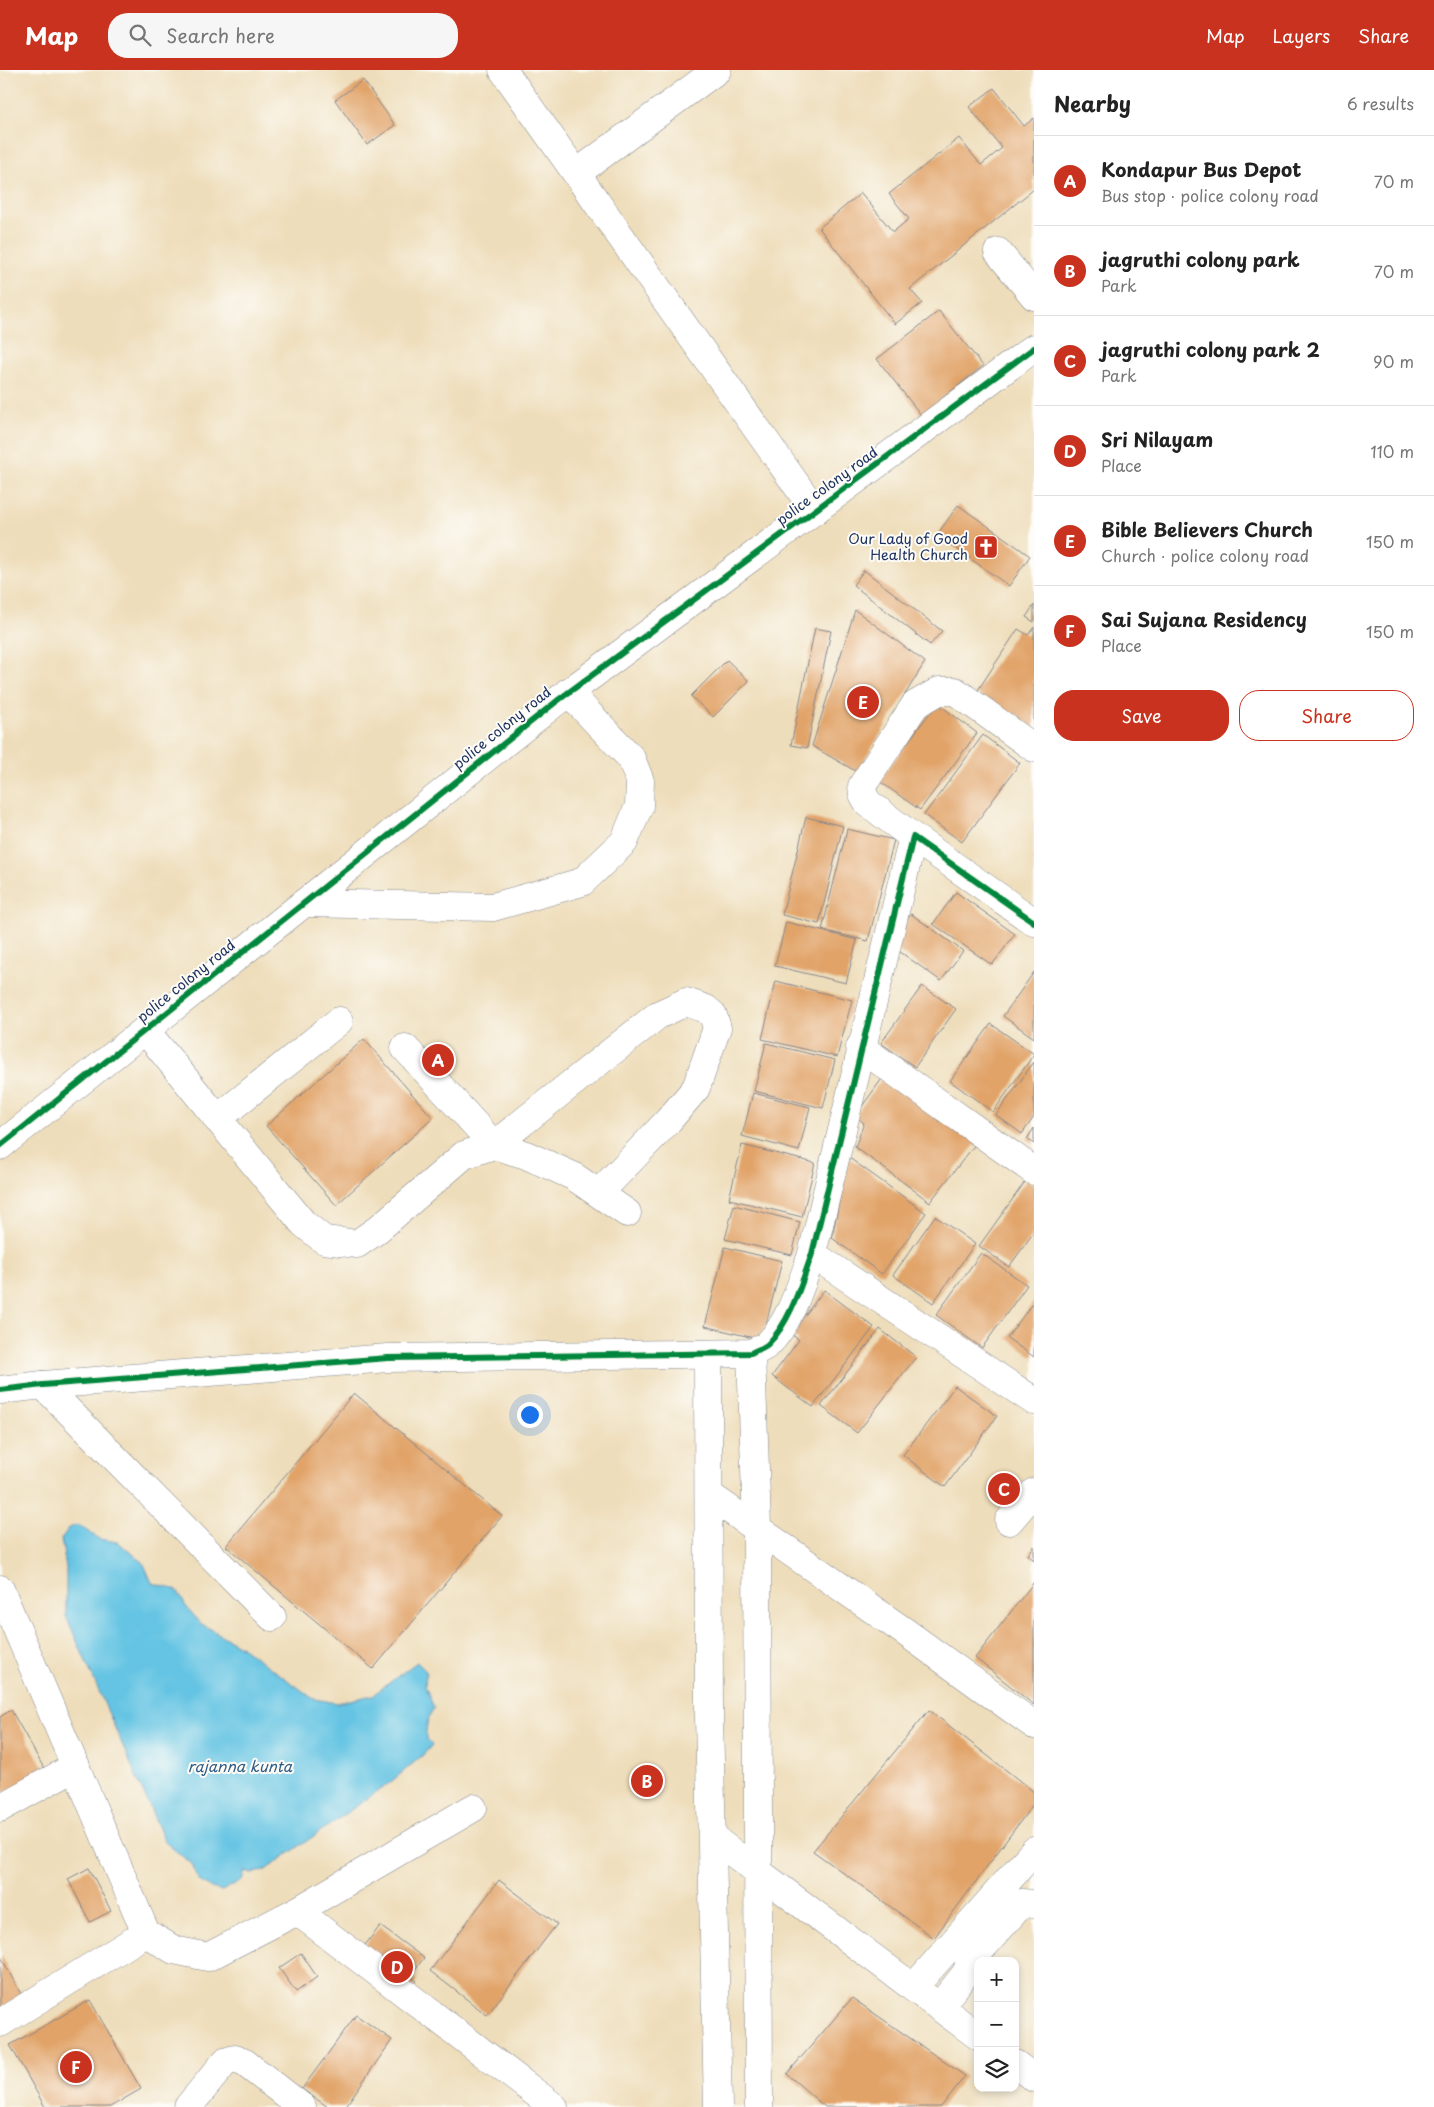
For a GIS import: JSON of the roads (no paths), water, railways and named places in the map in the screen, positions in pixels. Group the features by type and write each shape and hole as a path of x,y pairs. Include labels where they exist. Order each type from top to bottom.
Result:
{"street":[{"path":"503,70 814,511"},
{"path":"577,173 717,70"},
{"path":"998,252 1034,296"},
{"name":"police colony road","path":"0,1146 568,692 1034,348"},
{"path":"1034,748 955,691 938,691 915,704 862,786 863,794 868,803 1034,922"},
{"path":"304,903 493,907 582,882 624,842 639,806 640,781 632,758 568,692"},
{"path":"0,1390 43,1384 388,1358 751,1353 766,1346 777,1333 797,1296 812,1254 860,1047 913,837"},
{"path":"145,1030 303,1223 324,1240 357,1244 377,1230 464,1155 494,1144 658,1015 686,1002 706,1009 713,1015 717,1028 696,1088 668,1121 599,1193"},
{"path":"217,1119 339,1021"},
{"path":"860,1047 1034,1171"},
{"path":"405,1048 494,1144 526,1155 573,1176 627,1213"},
{"path":"812,1254 1034,1401"},
{"path":"751,1353 757,1527 759,2107"},
{"path":"708,1354 709,1716 718,2107"},
{"path":"43,1384 272,1617"},
{"path":"1009,1521 1034,1492"},
{"path":"709,1495 757,1527 1034,1725"},
{"path":"0,1589 146,1933 174,1950 208,1957 297,1911 473,1808"},
{"path":"0,1808 76,1766"},
{"path":"713,1838 974,2033"},
{"path":"913,1988 1034,1851"},
{"path":"938,2007 967,1972 969,1963 1022,1903 1034,1904"},
{"path":"297,1911 554,2107"},
{"path":"0,2023 146,1933"},
{"path":"188,2107 225,2062 236,2059 245,2063 302,2107"},
{"path":"1019,2067 1034,2078"}],"water":[{"name":"rajanna kunta","path":"78,1525 99,1539 117,1542 143,1562 152,1583 177,1590 185,1605 200,1623 240,1646 314,1699 337,1703 373,1695 417,1662 426,1671 425,1686 434,1708 426,1731 426,1739 432,1745 392,1781 264,1871 252,1873 245,1871 242,1880 222,1891 207,1886 199,1880 193,1865 165,1842 66,1616 66,1567 61,1539 69,1528"}],"place":[{"name":"Our Lady of Good Health Church","path":"986,547"},
{"name":"Bible Believers Church","path":"863,702"},
{"name":"Kondapur Bus Depot","path":"438,1060"},
{"name":"jagruthi colony park 2","path":"1004,1489"},
{"name":"jagruthi colony park","path":"647,1781"},
{"name":"Sri Nilayam","path":"397,1967"},
{"name":"Sai Sujana Residency","path":"76,2067"}]}
